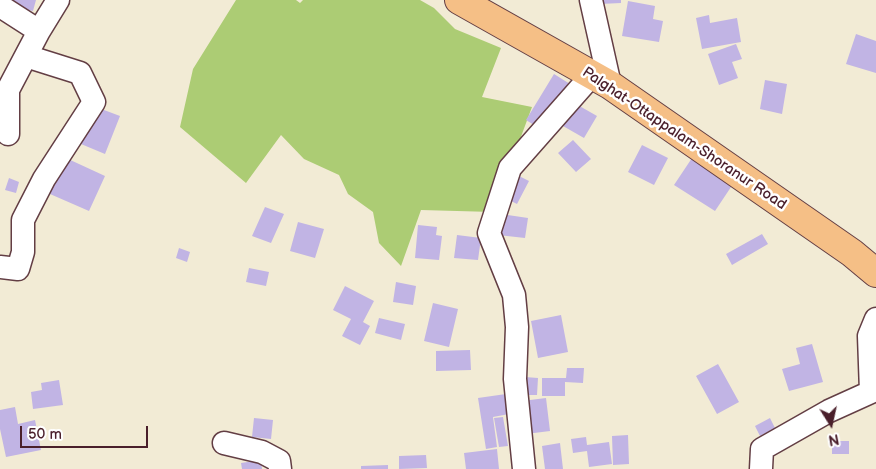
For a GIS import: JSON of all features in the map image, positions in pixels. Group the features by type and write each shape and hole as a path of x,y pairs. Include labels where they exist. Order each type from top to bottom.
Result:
{"main road":[{"name":"Palghat-Ottappalam-Shoranur Road","path":"459,0 601,80 852,253 876,273"}],"street":[{"path":"8,134 8,90 39,31 58,0"},
{"path":"524,469 515,379 517,327 514,295 489,233 510,168 601,80 591,0"},
{"path":"0,6 39,31"},
{"path":"0,267 18,269 23,252 23,220 44,179 94,102 80,73 26,56"},
{"path":"761,469 762,449 829,411 871,392 869,336 876,319"},
{"path":"224,443 262,452 279,461 280,469"}],"green space":[{"path":"236,0 296,0 300,3 303,0 420,0 434,8 455,29 501,48 482,97 532,107 493,212 421,210 401,266 379,243 373,212 348,194 339,175 304,159 281,135 246,183 180,127 193,69"}],"building":[{"path":"12,0 36,0 33,11 10,6"},
{"path":"600,0 621,0 621,3 600,4"},
{"path":"628,1 655,6 653,19 663,21 659,42 622,36"},
{"path":"709,15 710,23 737,18 741,42 702,49 696,18"},
{"path":"856,34 876,41 876,73 846,64"},
{"path":"736,44 742,59 732,62 738,78 719,85 708,54"},
{"path":"554,74 570,84 542,130 526,120"},
{"path":"765,80 787,84 782,114 760,109"},
{"path":"569,100 597,116 584,138 556,122"},
{"path":"96,107 120,116 105,154 81,144"},
{"path":"573,140 591,159 576,172 558,153"},
{"path":"642,145 668,158 654,185 628,172"},
{"path":"66,158 105,176 89,211 50,194"},
{"path":"692,158 733,184 715,211 674,185"},
{"path":"509,171 529,181 517,204 497,194"},
{"path":"9,178 19,182 16,193 5,190"},
{"path":"265,207 284,214 271,243 252,236"},
{"path":"501,214 528,218 525,238 498,235"},
{"path":"298,222 324,229 315,258 290,251"},
{"path":"418,225 437,227 436,235 442,236 439,260 415,258"},
{"path":"762,234 768,244 732,265 726,254"},
{"path":"457,235 481,238 478,260 454,258"},
{"path":"179,248 190,252 187,262 176,258"},
{"path":"249,268 269,272 266,286 246,282"},
{"path":"396,282 416,286 413,305 393,302"},
{"path":"345,286 374,301 363,322 370,326 360,345 342,336 351,319 333,310"},
{"path":"433,303 458,309 449,347 424,341"},
{"path":"561,315 568,352 538,358 531,321"},
{"path":"379,318 405,324 401,340 375,333"},
{"path":"812,344 823,382 789,391 782,369 800,364 796,348"},
{"path":"470,350 471,370 436,371 436,351"},
{"path":"718,364 739,402 717,414 696,376"},
{"path":"567,368 584,368 583,383 565,382 565,396 542,396 542,378 566,378"},
{"path":"525,377 538,378 537,395 524,395"},
{"path":"59,380 63,405 33,409 31,392 42,390 41,383"},
{"path":"506,394 509,414 493,417 497,447 486,449 478,398"},
{"path":"546,398 550,431 526,434 522,401"},
{"path":"15,407 18,424 35,420 41,450 6,457 0,429 0,410"},
{"path":"503,417 508,446 499,447 494,418"},
{"path":"254,418 273,420 271,439 252,437"},
{"path":"770,418 775,428 760,436 755,426"},
{"path":"628,435 629,464 613,465 612,436"},
{"path":"586,437 587,445 609,442 612,464 589,467 587,451 573,453 571,439"},
{"path":"832,441 849,441 849,454 832,454"},
{"path":"560,443 563,469 545,469 542,446"},
{"path":"497,449 499,469 466,469 464,453"},
{"path":"426,455 427,468 399,469 399,456"},
{"path":"261,460 262,469 242,469 241,463"},
{"path":"388,465 388,469 361,469 361,466"}]}
